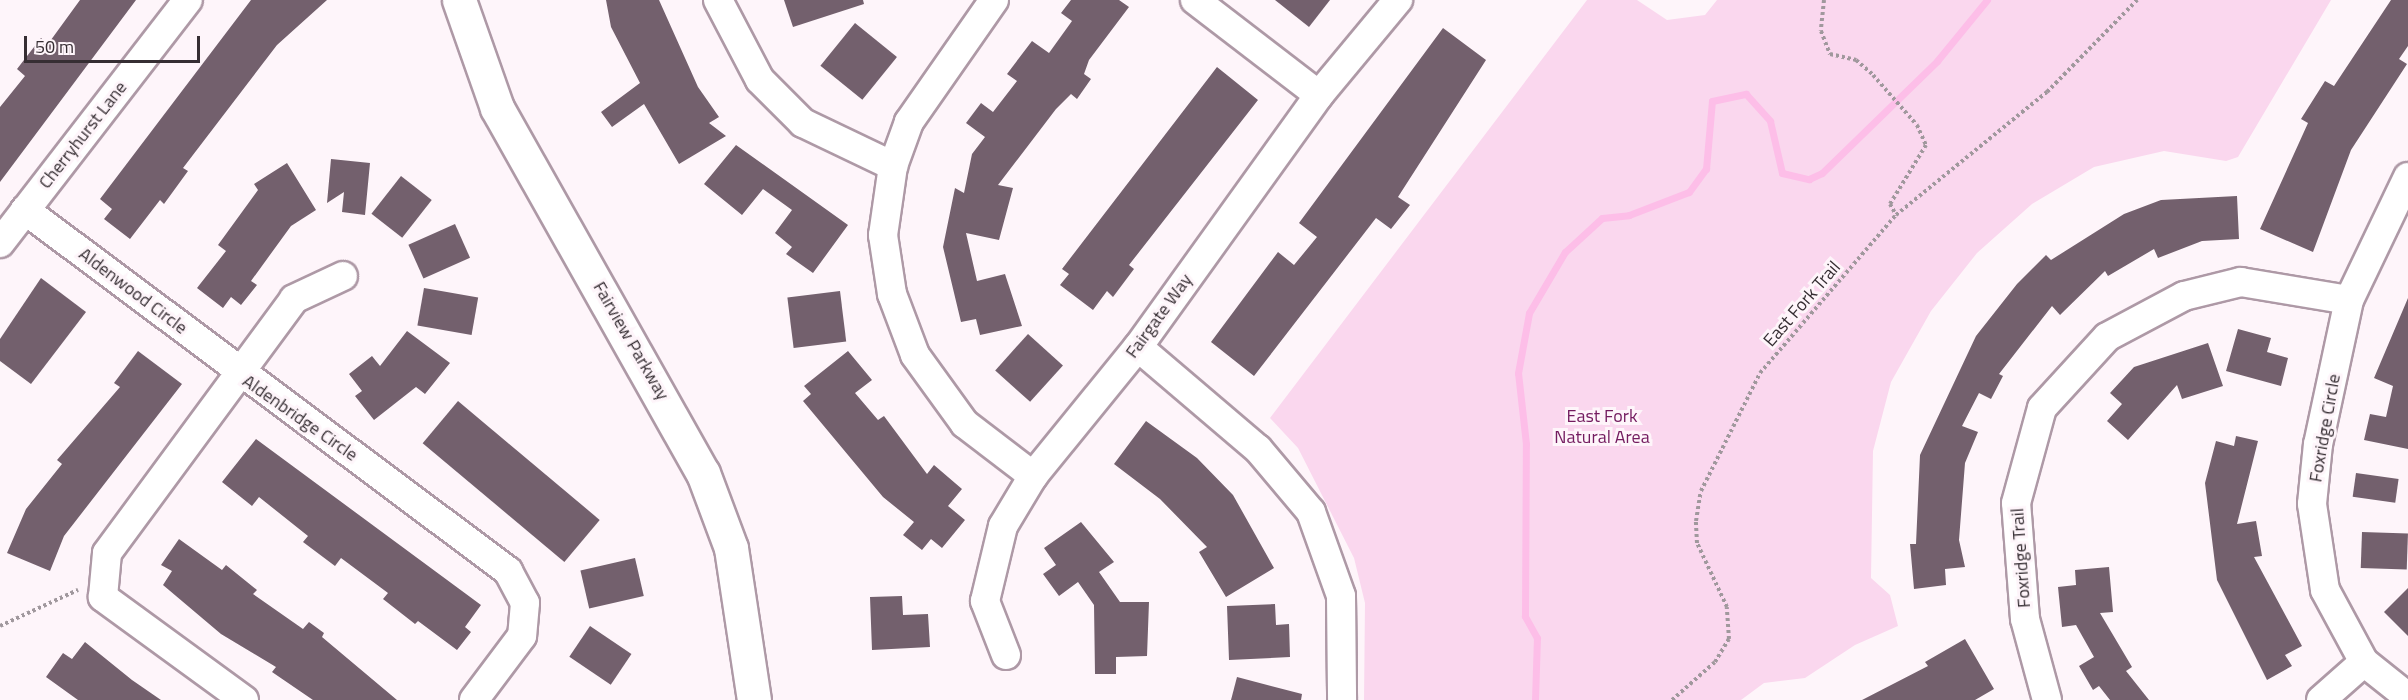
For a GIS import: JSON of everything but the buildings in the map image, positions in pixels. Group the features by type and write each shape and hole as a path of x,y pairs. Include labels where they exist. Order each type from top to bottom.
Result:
{"main road":[{"name":"Fairview Parkway","path":"459,0 497,108 703,473 731,548 754,700"}],"street":[{"name":"Cherryhurst Lane","path":"0,243 188,0"},
{"path":"718,0 760,80 803,123 893,166"},
{"path":"994,0 930,87 893,166 883,235 892,294 915,355 965,424 1032,476"},
{"path":"1195,0 1320,96"},
{"name":"Fairgate Way","path":"1006,655 985,601 1003,526 1032,476 1138,346 1320,96 1398,0"},
{"name":"Foxridge Circle","path":"2408,177 2349,300 2318,444 2312,504 2325,590 2364,662 2408,697"},
{"name":"Aldenwood Circle","path":"25,210 240,372"},
{"path":"240,372 294,299 343,276"},
{"name":"Foxridge Trail","path":"2047,700 2025,619 2016,503 2042,408 2107,337 2184,296 2241,282 2349,300"},
{"path":"1138,346 1258,449 1311,512 1341,596 1342,700"},
{"name":"Aldenbridge Circle","path":"104,585 107,553 240,372 508,571 525,603 522,636 474,700"},
{"path":"104,585 103,597 244,700"},
{"path":"2321,700 2364,662"}],"path":[{"path":"1824,0 1821,31 1830,54 1856,60 1909,116 1926,145 1890,204 1896,215"},
{"name":"East Fork Trail","path":"1672,700 1715,662 1732,627 1697,543 1701,491 1760,373 1896,215 2048,92 2137,0"},
{"path":"0,626 62,594 104,585"}],"green space":[{"name":"East Fork Natural Area","path":"1587,0 1637,0 1667,20 1705,15 1717,0 2331,0 2238,157 2226,161 2164,151 2094,167 2032,204 1977,253 1931,311 1891,382 1873,451 1871,578 1890,595 1898,626 1855,645 1805,678 1764,683 1741,700 1364,700 1365,603 1354,558 1298,448 1270,418"}],"waterway":[{"path":"1535,700 1537,638 1525,616 1526,444 1518,373 1529,313 1565,252 1602,218 1629,215 1689,192 1706,169 1712,101 1746,94 1770,121 1782,173 1809,179 1822,173 1937,61 1987,0"}]}
